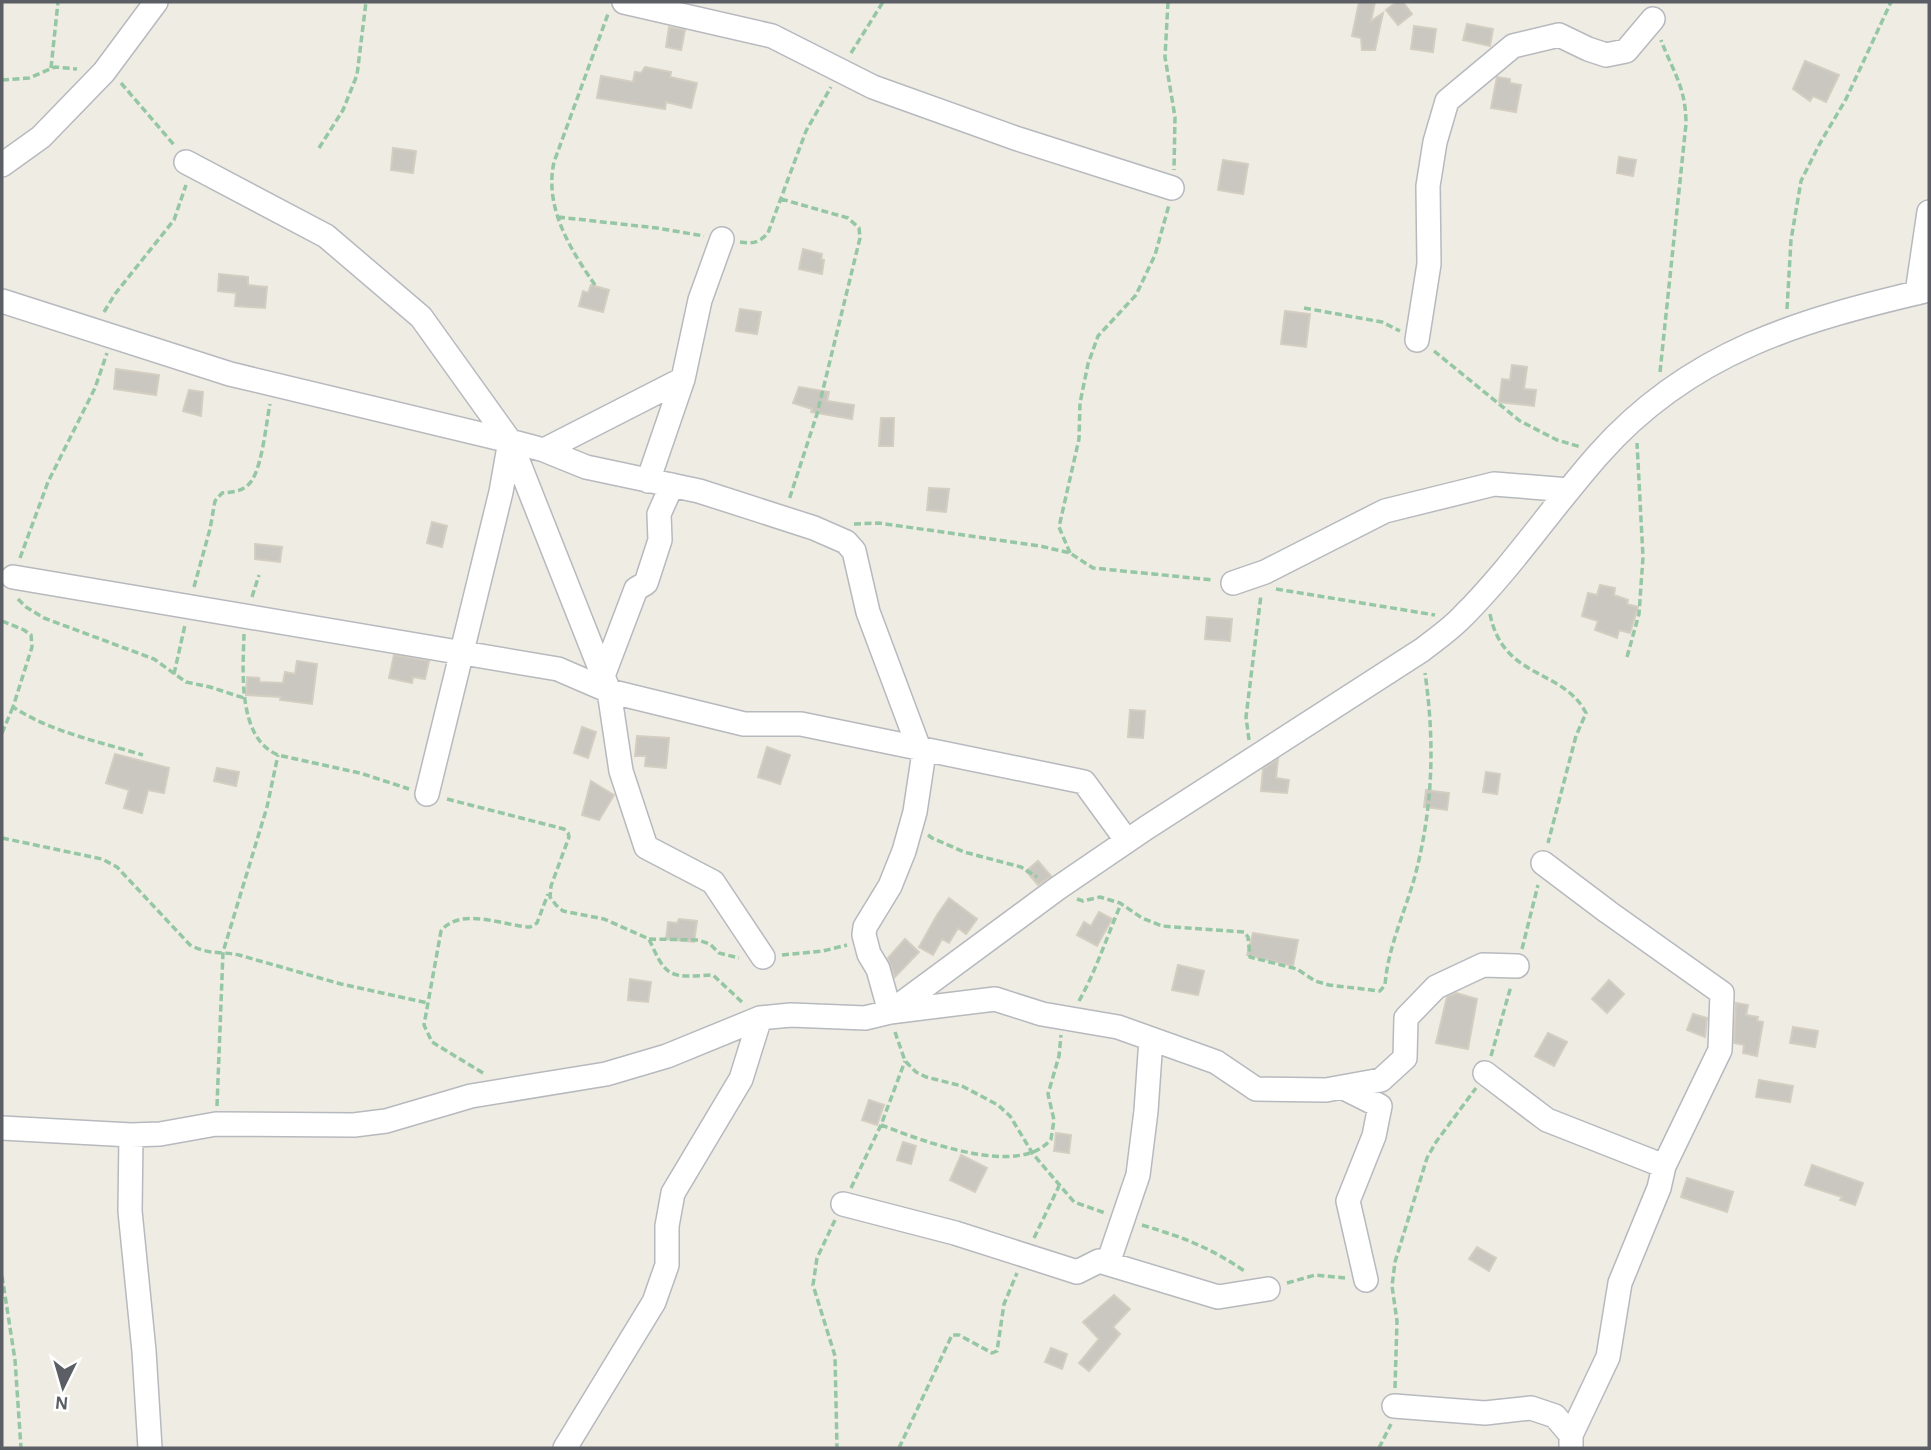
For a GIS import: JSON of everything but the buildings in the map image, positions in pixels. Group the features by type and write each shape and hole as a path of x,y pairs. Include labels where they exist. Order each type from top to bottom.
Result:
{"street":[{"path":"2,165 41,137 107,67 156,2"},
{"path":"624,2 772,36 873,87 1015,138 1172,188"},
{"path":"1418,340 1429,264 1428,186 1435,142 1447,101 1513,46 1559,35 1588,49 1606,54 1626,51 1653,19"},
{"path":"186,162 326,236 421,317 510,441 606,683 621,771 646,847 713,882 763,957"},
{"path":"890,1012 1058,888 1422,650 1461,619 1486,592 1600,453 1635,417 1705,366 1786,328 1923,291 1929,212"},
{"path":"648,481 683,379 700,300 722,239"},
{"path":"2,301 230,374 544,450 586,467 672,485 832,535 846,542 854,551 867,612 920,750 922,766 915,812 904,851 890,886 865,927 864,935 869,954 878,969 890,1012"},
{"path":"544,450 683,379"},
{"path":"427,794 501,492 510,441"},
{"path":"1233,583 1265,572 1385,511 1494,484 1569,490"},
{"path":"606,683 636,589 646,583 660,540 659,514 672,485"},
{"path":"13,577 558,669 744,724 802,724 1084,782 1128,841"},
{"path":"1543,863 1722,993 1720,1051 1664,1166 1659,1188 1620,1283 1608,1357 1571,1442"},
{"path":"2,1128 131,1135 160,1134 216,1124 354,1125 386,1121 471,1096 606,1074 667,1056 760,1018 791,1015 864,1018 890,1012 995,999 1042,1014 1118,1027 1216,1062 1256,1089 1326,1090 1381,1080 1405,1058 1406,1018 1436,987 1483,965 1517,966"},
{"path":"565,1448 654,1302 667,1265 667,1226 673,1193 741,1079 760,1018"},
{"path":"1108,1263 1138,1175 1151,1039"},
{"path":"1485,1073 1547,1120 1664,1166"},
{"path":"1342,1087 1380,1106 1374,1136 1348,1201 1366,1280"},
{"path":"131,1135 130,1211 145,1351 150,1448"},
{"path":"843,1204 956,1233 1077,1272 1099,1261 1218,1297 1268,1289"},
{"path":"1394,1406 1485,1413 1531,1408 1555,1416 1571,1442"}],"path":[{"path":"51,68 58,2"},
{"path":"319,148 343,110 357,75 366,2"},
{"path":"595,285 570,248 558,218 551,178 554,162 612,2"},
{"path":"848,58 883,2"},
{"path":"1069,553 1059,527 1079,439 1080,403 1088,364 1098,336 1136,295 1155,255 1169,207 1174,166 1175,117 1165,57 1168,2"},
{"path":"1786,328 1791,240 1801,181 1846,99 1891,2"},
{"path":"1653,19 1680,81 1686,104 1658,400"},
{"path":"2,80 29,78 59,67 107,67 172,141 186,162 188,180 174,220 115,294 103,333 95,388 48,482 13,577 17,597 35,612 154,659 186,682 244,698"},
{"path":"558,218 657,228 752,243 762,240 768,233 806,131 835,79"},
{"path":"781,199 848,218 859,228 860,238 817,414 783,519"},
{"path":"1304,308 1382,322 1418,340 1448,361 1520,421 1557,440 1600,453"},
{"path":"174,674 215,501 222,493 246,487 255,478 274,385"},
{"path":"1627,657 1639,614 1643,557 1635,417"},
{"path":"846,525 879,523 1040,545 1069,553 1093,568 1262,587 1246,717 1251,760"},
{"path":"259,575 257,588 245,616 244,698 253,729 267,751 564,829 568,833 569,837 537,923 530,927 476,919 457,920 446,924 441,931 424,1025 432,1042 486,1074"},
{"path":"1273,589 1461,619"},
{"path":"1379,1448 1393,1419 1397,1321 1392,1286 1395,1262 1427,1158 1485,1073 1517,966 1569,763 1586,713 1580,702 1567,692 1514,660 1494,633 1486,592"},
{"path":"2,621 31,635 32,647 2,733"},
{"path":"915,812 932,838 964,852 1021,867 1070,897 1083,901 1100,897 1120,903 1142,918 1162,926 1244,932 1248,937 1250,957 1297,969 1307,978 1322,983 1380,991 1385,985 1395,939 1415,877 1426,823 1432,766 1432,720 1422,650"},
{"path":"13,707 58,728 143,755"},
{"path":"216,1124 223,952 267,807 278,755"},
{"path":"2,838 102,859 117,867 190,945 205,953 223,952 341,984 428,1003"},
{"path":"551,886 550,897 563,911 604,919 649,939 662,967 680,977 713,975 760,1018"},
{"path":"837,1448 835,1356 813,1285 817,1258 881,1125 905,1061"},
{"path":"881,1125 938,1146 995,1156 1034,1154"},
{"path":"1029,1248 1059,1186"},
{"path":"899,1448 952,1335 959,1335 992,1353 997,1351 1004,1304 1016,1273"},
{"path":"2,1276 15,1360 20,1448"}]}
